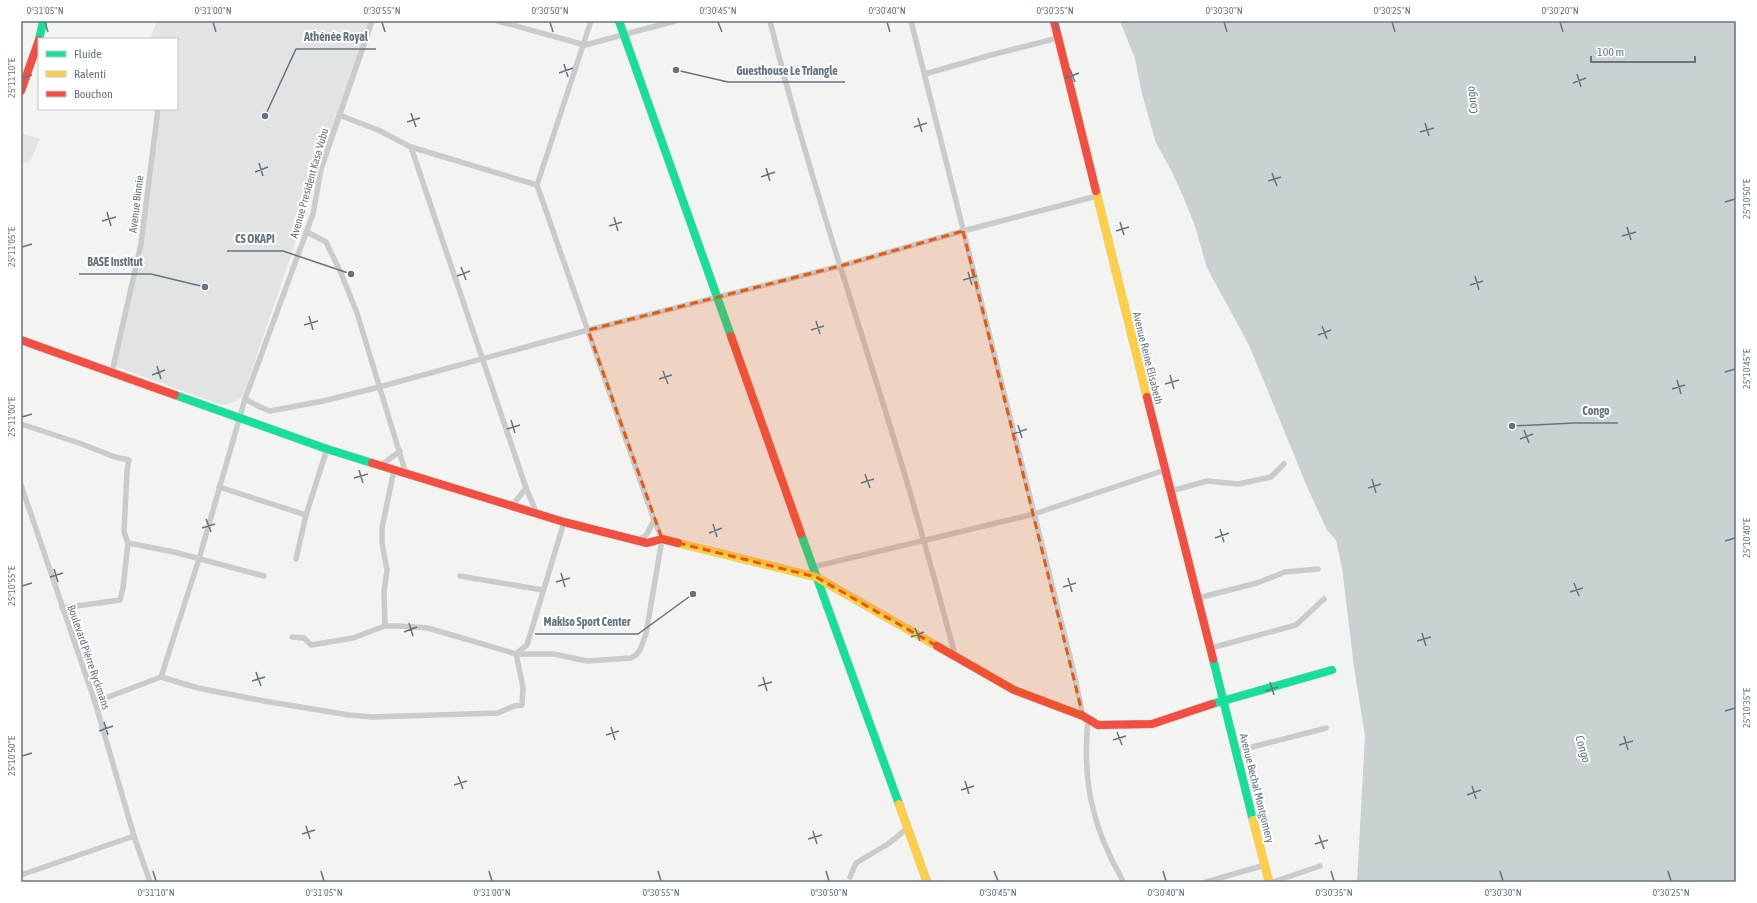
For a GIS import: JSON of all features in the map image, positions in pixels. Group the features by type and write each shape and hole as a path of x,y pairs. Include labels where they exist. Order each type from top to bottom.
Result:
{"street":[{"name":"Avenue President Kasa Vubu","path":"161,677 199,559 219,486 241,418 245,399 313,214 321,169 372,21"},
{"path":"498,21 585,45 675,21"},
{"path":"292,637 304,638 310,645 353,638 385,626 428,628 516,654 554,654 587,661 625,660 636,655 640,650 646,634 662,539 654,520 537,185 585,45 591,21"},
{"path":"619,21 816,576 927,882"},
{"path":"770,21 789,100 924,540 955,654"},
{"path":"911,21 1085,718 1087,777 1092,810 1107,854 1122,879"},
{"name":"Avenue Reine Elisabeth","path":"1054,21 1223,700"},
{"path":"39,38 44,22"},
{"path":"925,74 1058,38"},
{"path":"21,91 38,42"},
{"name":"Avenue Binnie","path":"112,372 141,244 158,110"},
{"path":"339,115 378,130 411,147 537,185"},
{"path":"411,147 526,488 537,514"},
{"path":"245,399 270,411 322,401 588,330 840,266 963,231 1097,196"},
{"path":"306,232 326,242 341,273 357,313 406,474"},
{"path":"21,340 327,449 537,514 638,541 647,543 662,539 816,576 955,654 1014,690 1085,718 1098,725 1152,724 1223,700 1332,670"},
{"path":"21,424 79,443 115,457 129,460 127,471 124,532 128,543 124,588 120,600 62,608"},
{"path":"296,559 306,515 327,449"},
{"path":"380,466 400,451"},
{"path":"1171,491 1207,481 1238,484 1271,477 1284,464"},
{"path":"385,626 384,592 387,570 382,543 382,528 394,470"},
{"path":"813,567 1034,514 1165,470"},
{"name":"Boulevard Piérre Ryckmans","path":"21,485 95,702 134,836 150,882"},
{"path":"219,486 306,515"},
{"path":"512,506 526,488"},
{"path":"638,541 647,534 654,520"},
{"path":"516,654 526,645 564,522"},
{"path":"128,543 264,576"},
{"path":"1198,598 1257,583 1285,572 1318,569"},
{"path":"460,576 543,590"},
{"path":"1211,648 1296,625 1324,599"},
{"path":"95,702 161,677 198,688 349,715 372,717 491,714 498,713 514,706 522,705 523,687 516,654"},
{"name":"Avenue Bechal Montgomery","path":"1223,700 1269,882"},
{"path":"1237,751 1326,728"},
{"path":"850,877 856,863 888,844 908,828"},
{"path":"21,875 134,836"},
{"path":"1206,882 1264,865"},
{"path":"1273,882 1320,866"}],"highlighted area":[{"path":"963,231 1083,716 1014,690 816,577 662,539 588,330 840,266"}],"shaded area":[{"path":"157,21 371,21 243,396 235,402 222,405 114,366 151,179 158,110 178,110 178,38 150,38"},
{"path":"21,133 40,139 30,162 21,161"}],"water":[{"path":"1120,21 1736,21 1736,882 1357,882 1365,736 1354,667 1342,568 1336,540 1327,530 1308,489 1249,345 1207,268 1195,226 1183,196 1156,143 1142,94 1135,59"}],"traffic: fast":[{"path":"39,38 43,23 42,21"},
{"path":"619,21 731,336"},
{"path":"175,395 327,449 372,463"},
{"path":"801,534 899,804"},
{"path":"1213,659 1253,820"},
{"path":"1212,704 1332,670"}],"traffic: slow":[{"path":"1096,191 1147,397"},
{"path":"678,543 816,577 937,646"},
{"path":"899,804 927,882"},
{"path":"1253,820 1269,882"}],"traffic: jam":[{"path":"1054,21 1096,191"},
{"path":"21,91 38,43"},
{"path":"731,336 801,534"},
{"path":"21,340 175,395"},
{"path":"1147,397 1213,659"},
{"path":"372,463 564,522 647,543 662,539 678,543"},
{"path":"937,646 1014,690 1083,716 1098,725 1152,724 1212,704"}],"place":[{"name":"Guesthouse Le Triangle","path":"676,70"},
{"name":"Athénée Royal","path":"265,116"},
{"name":"CS OKAPI","path":"351,274"},
{"name":"BASE Institut","path":"205,287"},
{"name":"Congo","path":"1512,426"},
{"name":"Makiso Sport Center","path":"693,594"}]}
